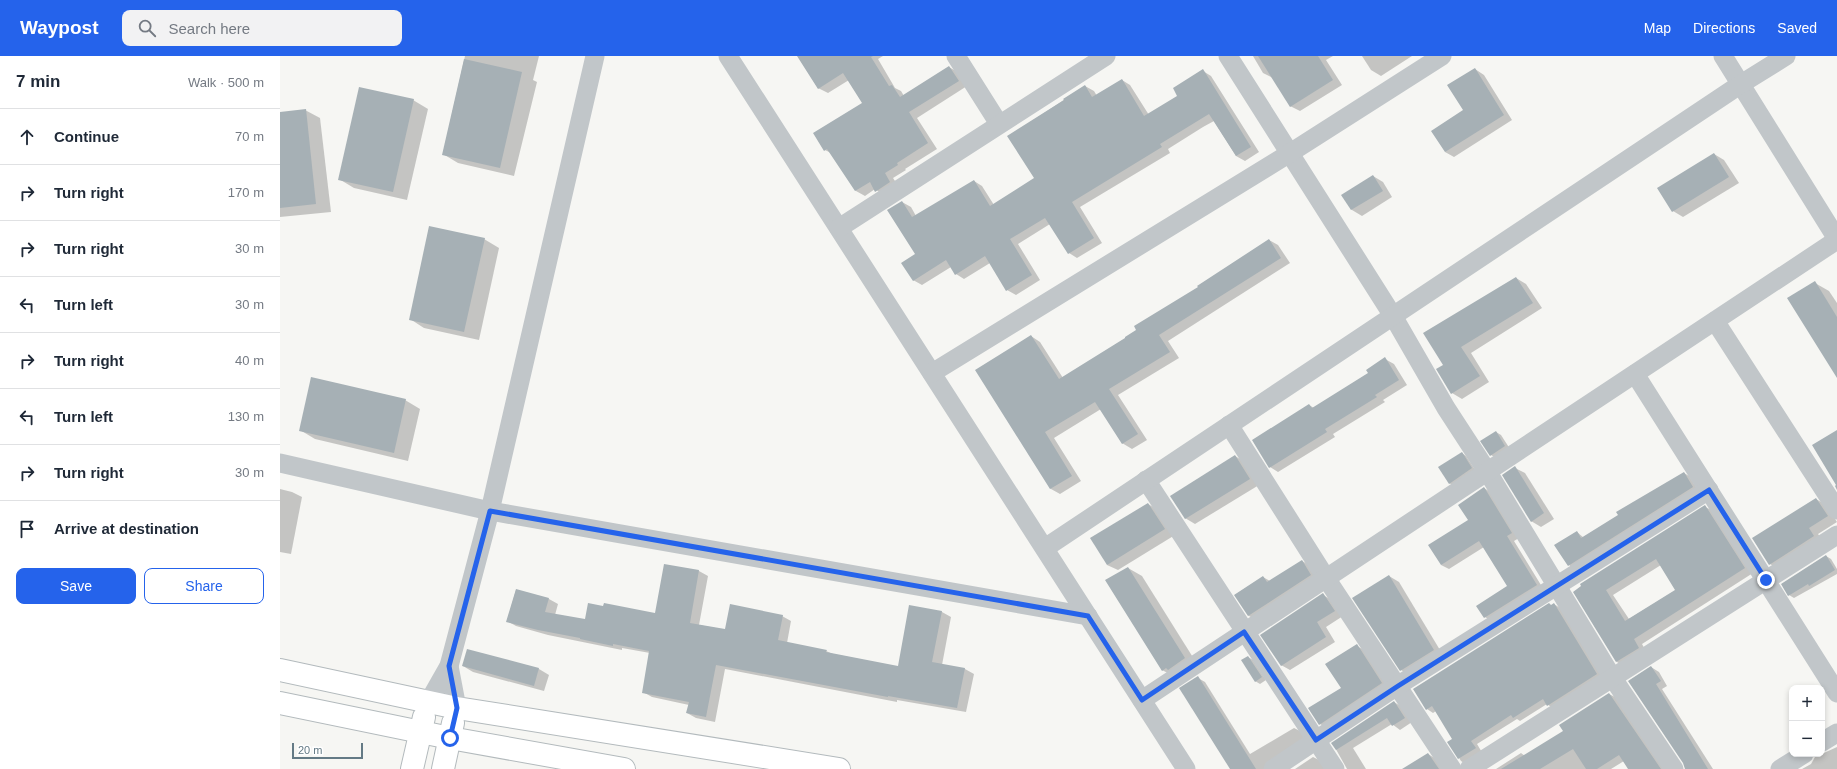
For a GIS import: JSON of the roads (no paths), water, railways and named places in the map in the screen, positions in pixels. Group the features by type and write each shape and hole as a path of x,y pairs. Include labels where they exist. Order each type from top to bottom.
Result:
{"main road":[{"path":"280,670 457,708 838,769"},
{"path":"412,769 428,702"},
{"path":"280,703 450,738 624,769"},
{"path":"443,769 457,708"}],"street":[{"path":"428,702 449,666 490,511 595,56"},
{"path":"728,56 1186,769"},
{"path":"956,56 999,124"},
{"path":"838,228 1106,56"},
{"path":"1228,56 1393,316 1446,408 1487,472 1612,677 1674,769"},
{"path":"932,373 1290,153 1442,56"},
{"path":"1142,700 1837,240 1723,56"},
{"path":"1044,548 1741,84 1786,56"},
{"path":"1716,321 1837,510"},
{"path":"1635,374 1837,692"},
{"path":"1229,425 1326,578 1452,769"},
{"path":"280,463 490,511 1088,616"},
{"path":"1146,480 1335,769"},
{"path":"1272,769 1398,686 1709,490"},
{"path":"1469,769 1837,534"},
{"path":"449,666 457,708"},
{"path":"1825,740 1837,733"},
{"path":"1780,769 1799,757"}]}
